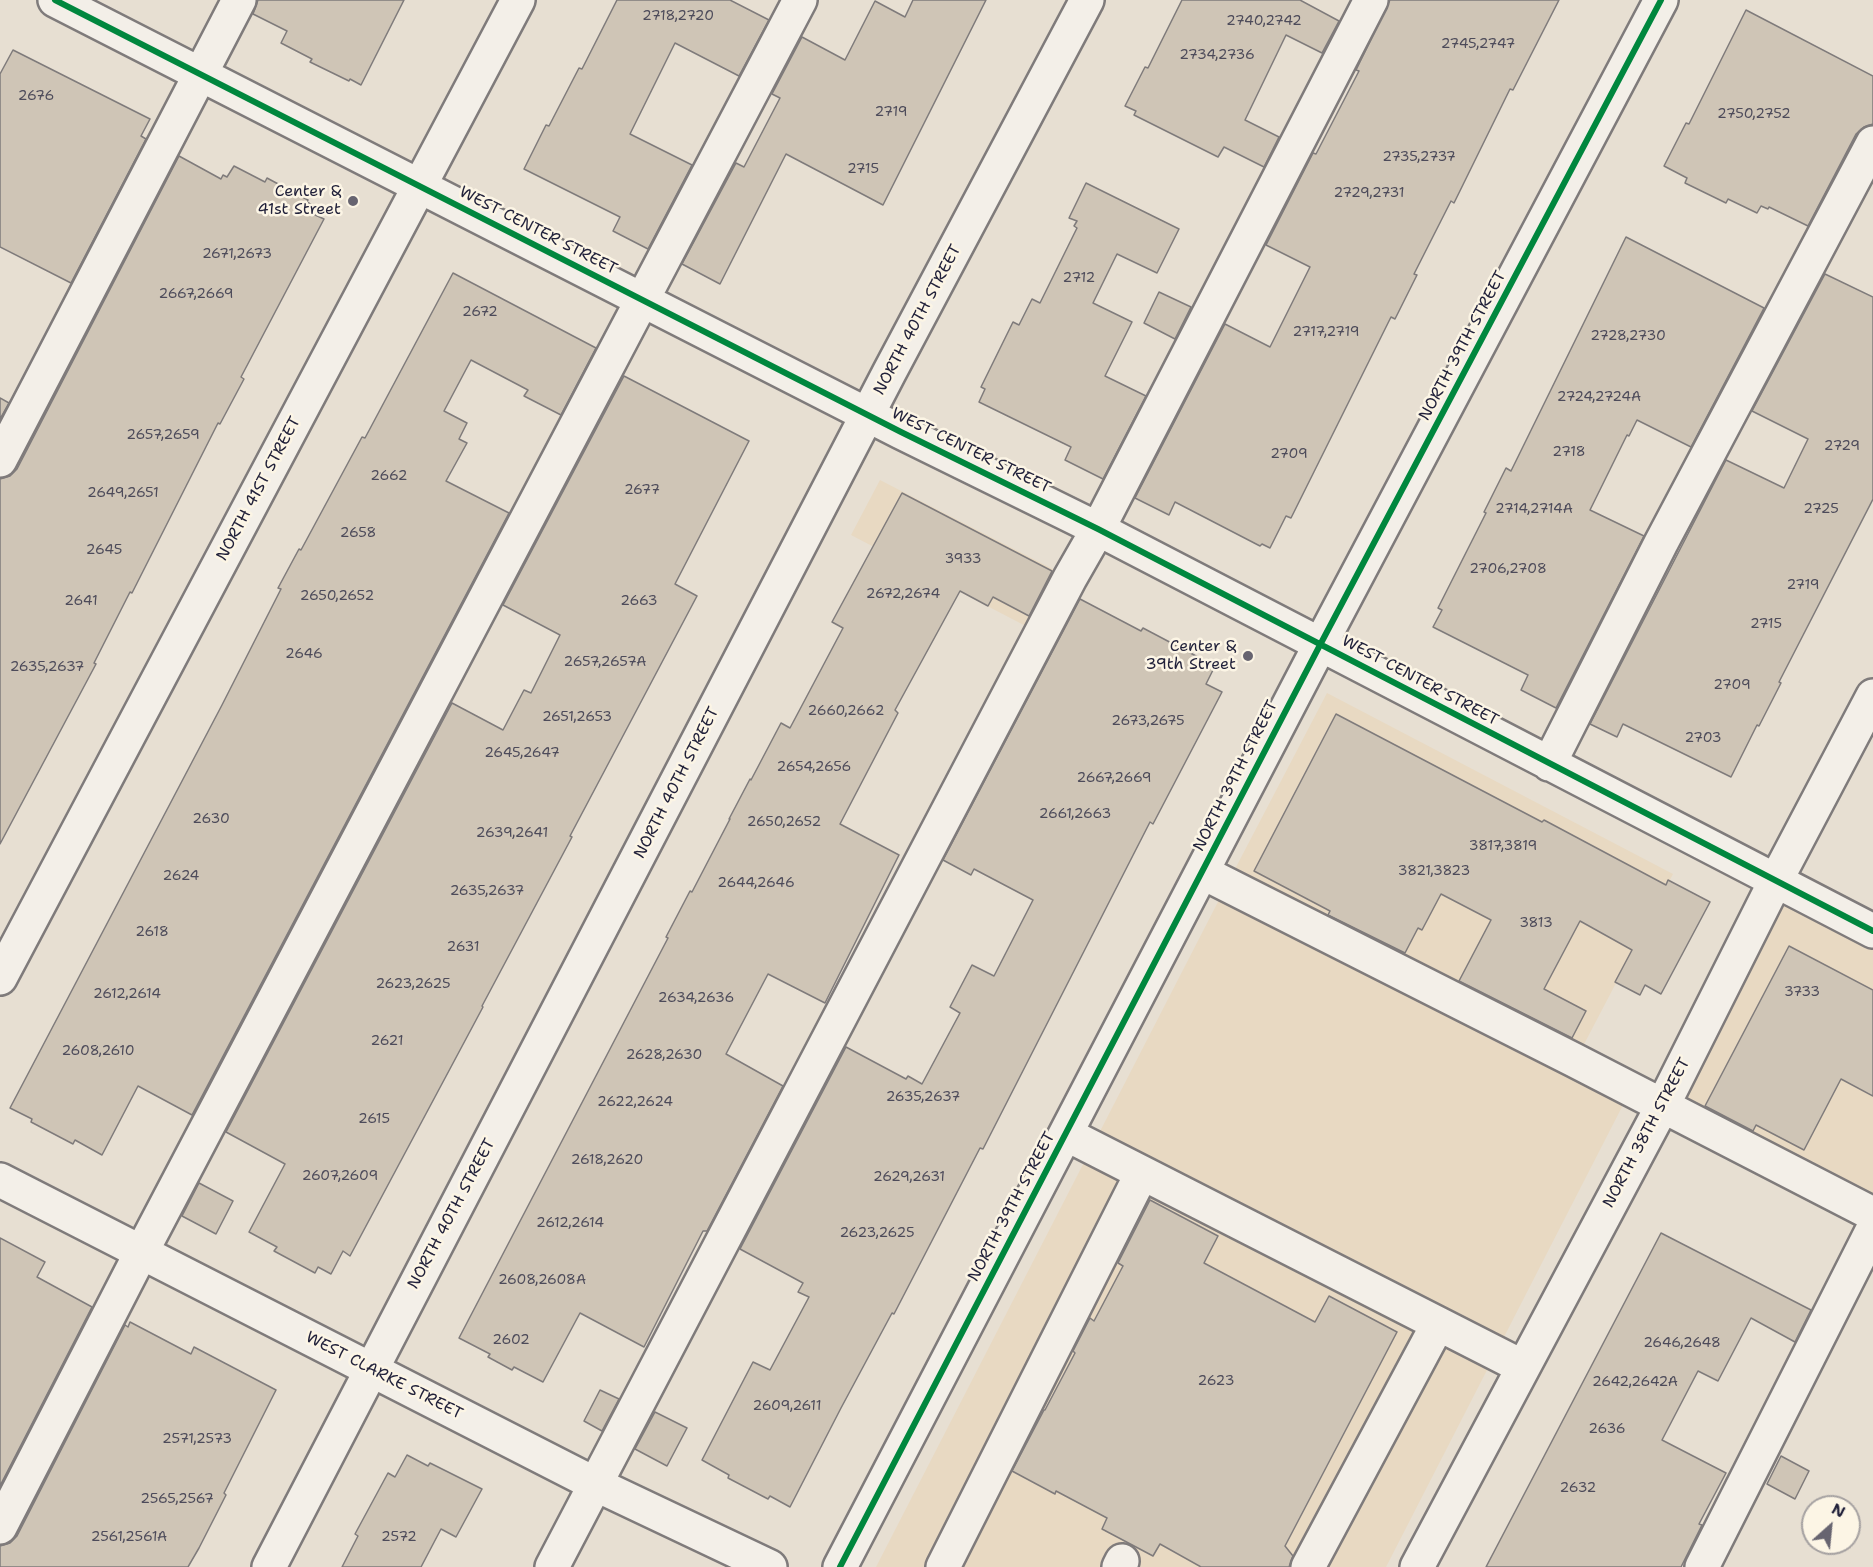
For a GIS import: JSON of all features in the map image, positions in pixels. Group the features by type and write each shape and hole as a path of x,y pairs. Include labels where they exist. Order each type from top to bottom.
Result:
{"street":[{"name":"WEST CENTER STREET","path":"55,0 868,415 1098,529 1873,931"},
{"path":"0,460 239,0"},
{"name":"NORTH 41ST STREET","path":"0,978 518,0"},
{"path":"0,1527 142,1251 800,0"},
{"name":"NORTH 40TH STREET","path":"269,1567 868,415 1087,0"},
{"path":"552,1567 1098,529 1371,0"},
{"name":"NORTH 39TH STREET","path":"840,1567 1320,645 1661,0"},
{"path":"1548,764 1661,543 1873,143"},
{"name":"NORTH 38TH STREET","path":"1417,1567 1663,1105 1775,882 1873,696"},
{"path":"1202,872 1873,1214"},
{"path":"1066,1134 1523,1367"},
{"path":"943,1567 1142,1173"},
{"name":"WEST CLARKE STREET","path":"0,1180 595,1484 770,1567"},
{"path":"1702,1567 1873,1229"},
{"path":"1308,1567 1438,1324"}],"shaded area":[{"path":"880,480 1070,578 1041,634 851,535"},
{"path":"1327,693 1673,874 1581,1050 1235,869"},
{"path":"1775,882 1873,931 1873,1214 1663,1105"},
{"path":"1221,896 1624,1103 1386,1567 876,1567"}],"building":[{"path":"258,0 404,0 361,85 310,62 312,59 281,43 287,31 253,14"},
{"path":"617,0 730,0 769,20 739,76 675,43 630,134 692,165 648,249 613,231 620,217 524,169 579,68 582,69"},
{"path":"913,0 986,0 883,205 786,154 720,284 682,264 736,163 744,167 780,98 772,94 802,37 845,60 875,1 905,17"},
{"path":"1182,0 1300,0 1339,21 1322,53 1286,35 1245,120 1279,137 1264,167 1224,147 1218,157 1134,115 1136,111 1125,106 1145,67 1148,68"},
{"path":"1390,0 1559,0 1513,90 1510,89 1454,203 1451,201 1414,274 1417,275 1395,319 1391,317 1291,518 1286,516 1270,548 1262,544 1260,546 1175,502 1169,515 1135,498 1225,324 1270,347 1310,267 1266,245 1313,153 1316,154 1359,71 1356,70"},
{"path":"1746,10 1873,76 1873,124 1864,127 1856,134 1808,226 1769,207 1768,209 1761,206 1757,213 1728,199 1726,203 1685,183 1687,178 1664,166 1686,123 1689,124"},
{"path":"13,50 150,119 141,136 146,139 71,283 0,247 0,74"},
{"path":"179,156 221,179 223,175 227,177 234,166 265,182 267,178 308,200 307,202 317,208 313,214 324,219 241,377 244,379 220,424 218,423 94,663 96,664 0,844 0,479 10,476 17,469"},
{"path":"1086,183 1179,229 1157,273 1117,254 1093,303 1132,322 1105,376 1146,396 1103,479 1065,460 1071,447 979,402 985,389 981,387 1013,322 1019,325 1032,299 1040,303 1077,228 1074,226 1077,221 1069,218"},
{"path":"1626,237 1764,308 1691,447 1637,420 1629,436 1627,435 1590,510 1644,536 1556,708 1521,690 1528,675 1433,627 1442,610 1438,608 1486,513 1484,512 1506,468 1511,471"},
{"path":"453,273 596,348 561,415 524,396 528,390 471,360 444,411 467,423 459,439 467,443 446,481 509,513 192,1115 138,1086 102,1155 75,1140 73,1144 10,1108 222,705 281,589 278,588 362,437 365,438"},
{"path":"1825,274 1873,297 1873,499 1731,777 1623,724 1617,737 1590,724 1726,460 1784,488 1808,439 1752,411"},
{"path":"1159,292 1191,307 1175,339 1144,323"},
{"path":"624,376 749,441 675,584 697,596 570,836 572,837 483,1007 350,1256 343,1251 331,1274 318,1267 315,1273 274,1251 277,1247 249,1232 285,1164 226,1132 452,703 503,730 524,690 531,693 560,635 503,605"},
{"path":"0,398 9,403 0,419"},
{"path":"902,493 1052,571 1029,616 993,597 988,606 960,591 895,710 898,713 840,824 899,855 825,1003 768,974 726,1054 783,1086 707,1231 703,1231 644,1347 580,1313 543,1382 514,1367 512,1370 488,1357 490,1354 459,1338 750,779 781,723 790,728 843,628 832,622"},
{"path":"1080,599 1141,631 1143,628 1215,666 1206,684 1222,692 1153,824 1150,822 983,1149 980,1148 790,1507 770,1496 768,1499 728,1478 729,1475 702,1460 753,1362 770,1370 809,1297 798,1292 803,1283 740,1249 846,1047 906,1079 908,1076 922,1084 960,1013 950,1007 972,965 994,976 1033,900 974,869 971,875 943,860"},
{"path":"1336,714 1666,885 1668,880 1710,902 1661,994 1645,985 1640,995 1615,982 1632,950 1580,921 1544,989 1586,1011 1572,1038 1459,981 1491,920 1441,894 1422,930 1418,928 1405,953 1328,915 1330,911 1254,871"},
{"path":"1789,946 1873,990 1873,1096 1841,1079 1804,1150 1756,1125 1753,1131 1705,1106"},
{"path":"199,1183 233,1201 216,1234 182,1216"},
{"path":"1150,1200 1218,1236 1204,1263 1315,1322 1329,1296 1397,1332 1285,1546 1293,1556 1289,1567 1201,1567 1160,1544 1153,1556 1102,1529 1107,1518 1012,1471 1075,1353 1073,1351 1090,1318 1094,1321 1123,1266 1118,1263"},
{"path":"1661,1233 1811,1310 1795,1342 1751,1318 1718,1381 1698,1371 1662,1440 1726,1473 1699,1524 1702,1525 1681,1567 1486,1567"},
{"path":"0,1238 45,1262 37,1277 92,1307 0,1486"},
{"path":"130,1322 191,1354 194,1347 276,1390 199,1548 188,1567 0,1567 0,1546 10,1543 17,1536 125,1325 128,1327"},
{"path":"600,1390 619,1399 602,1431 584,1421"},
{"path":"655,1412 687,1428 667,1466 635,1449"},
{"path":"407,1455 428,1466 430,1463 482,1489 456,1537 441,1529 421,1567 342,1567 358,1536 355,1534 388,1473 395,1477"},
{"path":"1781,1456 1809,1471 1795,1499 1767,1484"}],"cycle path":[{"path":"55,0 901,432 1098,529 1873,931"},
{"path":"840,1567 1320,645 1661,0"}],"place":[{"name":"Center & 41st Street","path":"353,201"},
{"name":"Center & 39th Street","path":"1248,656"}]}
